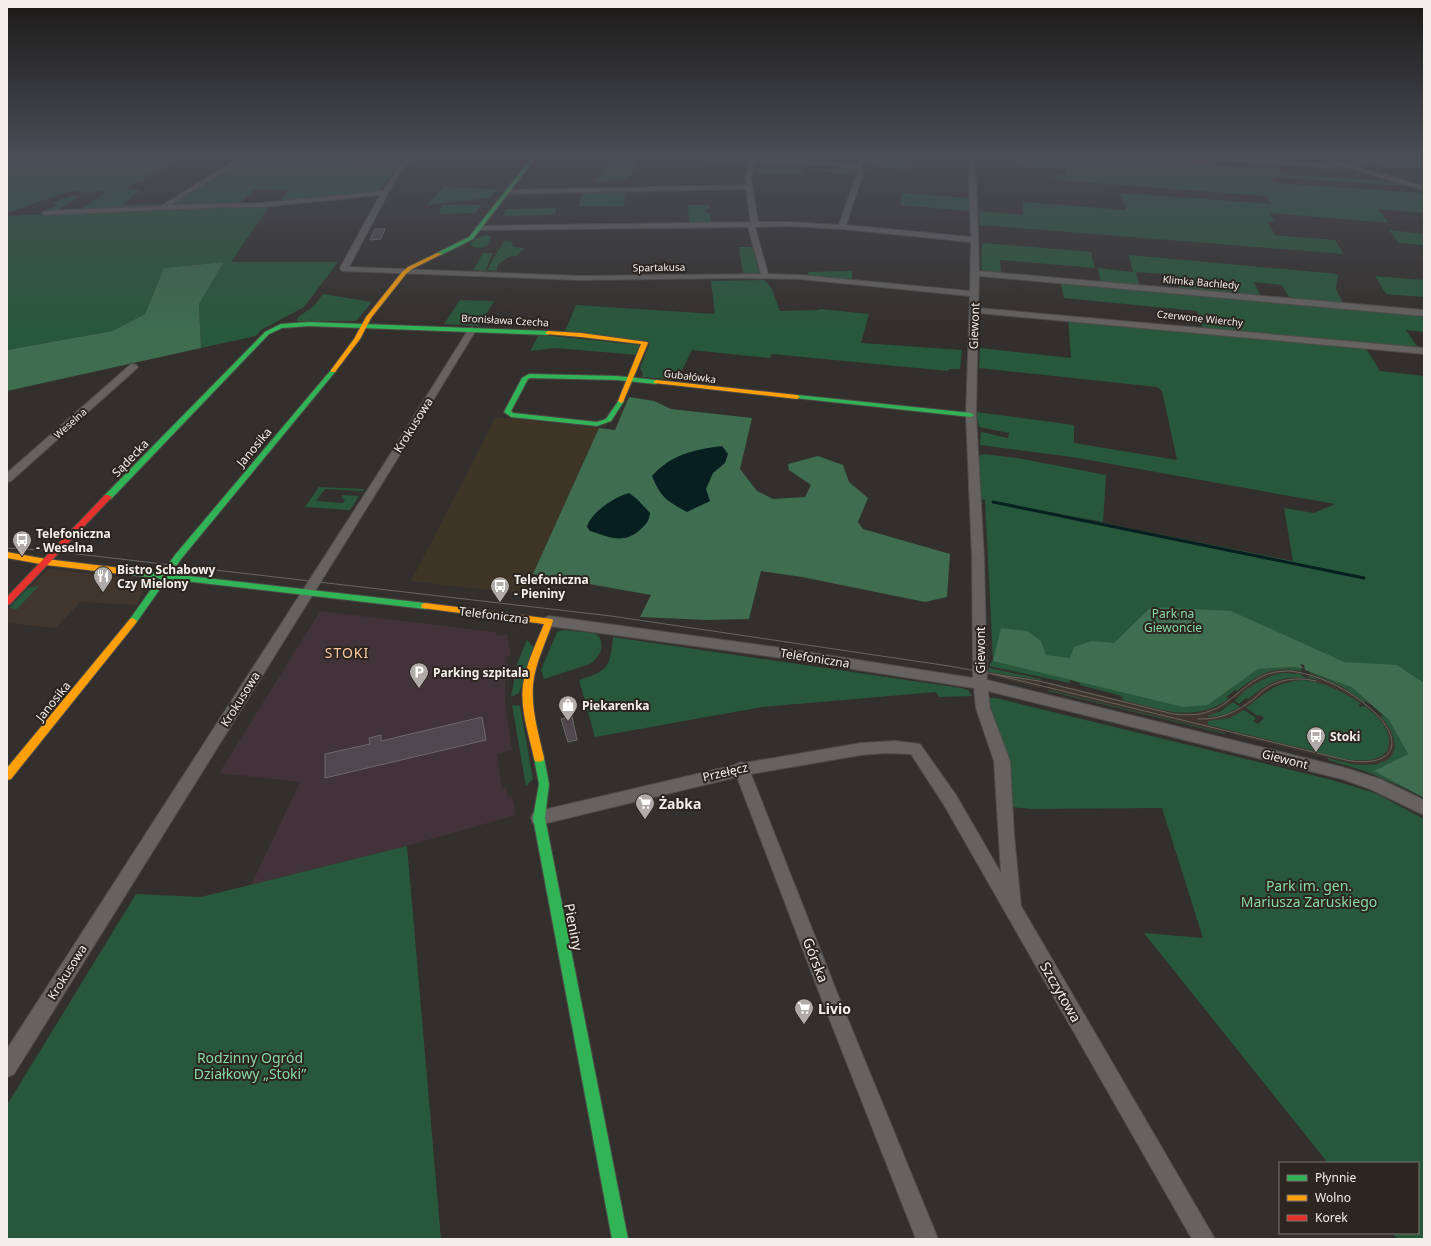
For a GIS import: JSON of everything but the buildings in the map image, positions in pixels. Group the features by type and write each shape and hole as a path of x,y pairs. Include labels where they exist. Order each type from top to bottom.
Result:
{"street":[{"name":"Spartakusa","path":"374,213 344,268 348,270 581,278 764,276 806,278 975,294"},
{"name":"Janosika","path":"7,776 141,612 178,557 346,355 357,339 364,325 406,271 471,238 491,213"},
{"path":"752,213 764,276"},
{"path":"842,227 847,213"},
{"name":"Giewont","path":"974,213 976,273 971,415 978,557 980,684 1342,773 1375,784 1424,808"},
{"path":"479,228 803,224 975,240"},
{"name":"Klimka Bachledy","path":"976,273 1424,313"},
{"name":"Czerwone Wierchy","path":"975,310 1155,325 1424,351"},
{"name":"Bronisława Czecha","path":"270,331 281,326 296,324 364,325 581,335 645,344 630,379"},
{"name":"Krokusowa","path":"7,1067 386,469 472,330"},
{"name":"Sądecka","path":"7,602 270,331"},
{"name":"Weselna","path":"7,478 133,367"},
{"name":"Gubałówka","path":"630,379 622,400 609,420 597,424 511,415 507,412 527,377 630,379 746,393 773,394 971,415"},
{"name":"Telefoniczna","path":"7,555 46,562 549,621 789,654 980,684"},
{"name":"Pieniny","path":"549,621 530,674 528,687 529,712 544,784 539,818 620,1239"},
{"path":"980,684 983,708 1002,761 1006,835 1014,910"},
{"name":"Przełęcz","path":"539,818 742,768 777,761 846,751 883,748 915,748"},
{"name":"Szczytowa","path":"915,748 950,800 1204,1239"},
{"name":"Górska","path":"742,768 834,1007 927,1239"}],"shaded area":[{"path":"496,417 599,428 524,594 411,581"},
{"path":"48,569 137,579 144,583 144,589 137,605 80,602 56,628 7,623 7,610"},
{"path":"320,611 495,632 497,636 507,634 511,656 506,657 507,665 510,665 505,682 505,703 512,750 497,754 502,788 506,787 508,797 512,796 516,815 407,846 251,885 300,782 219,773"},
{"path":"1283,669 1301,671 1301,674 1282,673 1266,677 1235,700 1231,697 1261,674"},
{"path":"988,672 1041,680 1040,688 988,675"},
{"path":"1309,672 1341,686 1364,702 1361,704 1338,690 1310,681 1308,679 1320,680 1310,676"},
{"path":"1298,677 1302,680 1287,682 1272,687 1246,708 1242,705 1267,684 1282,679"},
{"path":"1049,682 1177,713 1195,713 1219,706 1229,699 1233,702 1215,713 1235,710 1240,707 1244,710 1230,718 1208,722 1208,725 1224,729 1225,733 1048,690"},
{"path":"1365,705 1382,717 1389,725 1395,737 1396,743 1394,753 1386,761 1380,763 1362,765 1340,761 1235,735 1234,731 1337,757 1383,723"}],"green space":[{"path":"75,213 264,213 231,262 338,262 304,307 261,330 256,336 201,348 199,304 224,262 164,268 145,314 112,331 7,350 7,216"},
{"path":"439,213 470,213 439,214"},
{"path":"504,213 555,213 555,215 503,216"},
{"path":"688,213 710,213 711,222 689,222"},
{"path":"979,213 1023,215 1023,213 1270,213 1274,222 1268,222 1275,235 1335,240 1344,254 980,225"},
{"path":"1272,213 1381,213 1389,223"},
{"path":"1389,230 1424,234 1424,245 1399,243"},
{"path":"486,235 491,237 487,246 478,248 471,246 475,239"},
{"path":"504,241 512,242 513,247 524,248 523,251 521,251 518,256 512,256 503,260 497,267 497,271 487,270"},
{"path":"982,243 1091,252 1095,268 1000,260 1001,274 982,270"},
{"path":"738,247 753,247 759,273 743,273 739,249 741,249"},
{"path":"483,253 493,253 485,271 469,270 474,269"},
{"path":"1129,255 1338,274 1336,289 1344,305 1290,299 1282,285 1254,282 1261,297 1180,290 1174,275 1136,272 1140,286 1101,283 1098,268 1133,272"},
{"path":"224,262 199,304 201,348 7,391 7,350 112,331 145,314 164,268"},
{"path":"852,271 852,280 809,276 808,272"},
{"path":"1375,276 1424,280 1424,297 1386,294"},
{"path":"763,280 772,289 780,311 820,309 869,314 861,343 962,350 960,369 949,369 948,371 772,354 770,358 692,350 677,380 642,377 643,374 640,368 650,343 565,331 576,305 715,314 711,281"},
{"path":"1060,282 1424,315 1424,332 1406,330 1419,349 1203,328 1197,311 1064,298"},
{"path":"323,294 372,302 356,321 297,321 297,318 314,306"},
{"path":"460,300 494,301 479,326 444,324"},
{"name":"Park na Giewoncie","path":"1068,319 1365,347 1380,371 1424,376 1424,739 1333,671 1276,645 1208,705 1258,669 1294,667 1301,669 1301,671 1282,670 1266,673 1252,680 1237,691 1235,690 1226,697 1229,699 1215,707 1189,713 1164,710 1123,700 1122,696 1080,685 1080,683 1070,680 1070,683 989,666 993,660 985,500 980,499 978,456 983,454 1017,458 1106,475 1103,522 1043,511 1293,561 1284,508 1314,513 1335,504 1072,457 980,445 981,432 1008,438 1009,433 979,427 976,412 1074,425 1074,443 1177,460 1162,391 1157,387 979,368 980,348 1071,358"},
{"path":"538,336 552,336 639,345 638,355 555,348 530,351"},
{"path":"629,397 654,401 671,409 752,418 740,469 757,491 773,499 805,497 811,485 789,470 788,464 818,456 843,465 849,482 868,498 858,522 863,529 950,554 947,597 925,602 802,577 761,571 749,619 707,620 640,617 651,595 533,574 599,428 615,430"},
{"path":"319,487 364,489 363,491 325,489 316,501 343,503 345,499 341,498 343,495 359,496 350,510 305,507"},
{"path":"39,586 17,609 9,608 28,588"},
{"name":"Park na Giewoncie","path":"1151,607 1231,611 1344,662 1397,665 1424,683 1424,798 1374,771 1408,754 1389,720 1351,687 1305,670 1304,665 1300,664 1303,669 1294,667 1258,669 1208,705 1183,707 993,661 1001,628 1027,631 1041,641 1046,655 1070,658 1074,647 1092,641 1114,643"},
{"path":"563,630 593,633 599,636 601,640 600,652 590,664 544,679 541,670 557,632"},
{"path":"613,637 961,688 968,690 972,696 939,697 936,692 762,707 595,737 579,680 596,674 606,667 609,662"},
{"path":"527,640 534,648 519,693 511,697 517,664"},
{"path":"989,668 1041,679 1041,680 988,672"},
{"path":"1309,671 1351,687 1371,705 1364,702 1341,686"},
{"path":"1282,673 1301,674 1302,676 1308,678 1281,679 1266,686 1239,704 1235,701 1244,692 1269,677"},
{"path":"1310,676 1320,680 1308,678"},
{"path":"1302,680 1333,688 1361,704 1359,704 1360,707 1365,706 1378,717 1385,727 1389,737 1389,747 1385,753 1379,757 1368,760 1344,759 1208,725 1208,721 1230,718 1244,710 1256,718 1253,721 1258,724 1264,718 1246,708 1271,689 1285,683"},
{"path":"1048,691 1225,733 1225,734"},
{"name":"Park im. gen. Mariusza Zaruskiego","path":"988,698 996,698 1332,780 1375,793 1424,819 1424,1239 1398,1239 1393,1234 1419,1234 1419,1162 1327,1162 1144,933 1203,938 1162,808 1031,809 1010,807"},
{"path":"1233,702 1240,707 1224,715 1207,716 1221,711"},
{"path":"512,705 520,706 533,779 526,786"},
{"path":"1377,710 1389,720 1408,754 1375,771 1409,790 1365,771 1328,760 1328,758 1350,764 1364,765 1376,764 1385,761 1391,756 1395,743 1388,726 1381,717 1383,716"},
{"name":"Rodzinny Ogród Działkowy „Stoki”","path":"407,846 441,1239 7,1239 7,1105 136,894 201,897"}],"water":[{"path":"722,446 728,454 725,463 713,473 706,489 710,501 687,512 665,498 658,489 652,476 667,463 684,454 692,451"},
{"path":"629,493 650,513 647,522 641,529 629,537 622,538 610,537 590,531 587,527 589,522 598,511 611,501"}],"waterway":[{"path":"993,502 1364,578"}],"tram line":[{"path":"7,548 43,550 611,616 949,666 993,674"},
{"path":"1292,671 1314,676 1334,684 1353,695 1371,709 1382,721 1389,732 1392,742 1390,750 1385,756 1376,760 1363,762 1346,760 993,674 1039,681 1173,714 1187,715 1205,713 1223,705 1246,686 1267,674 1292,671"},
{"path":"1198,719 1221,717 1228,714 1241,708 1268,687 1279,682 1295,679 1316,681"}],"traffic: fast":[{"path":"439,254 471,238 490,213"},
{"path":"108,497 267,333 281,326 309,324 548,333"},
{"path":"133,621 178,557 333,371"},
{"path":"621,401 609,420 597,424 511,415 507,412 525,378 529,376 617,378 656,382"},
{"path":"797,397 971,415"},
{"path":"129,572 425,606"},
{"path":"539,758 544,784 539,818 620,1239"}],"traffic: slow":[{"path":"333,371 357,339 368,318 404,273 410,268 439,254"},
{"path":"548,333 581,335 645,343 621,401"},
{"path":"656,382 797,397"},
{"path":"7,555 46,562 129,572"},
{"path":"425,606 549,621 534,661 528,685 529,713 539,758"},
{"path":"7,776 133,621"}],"traffic: jam":[{"path":"7,602 108,497"}],"place":[{"name":"Telefoniczna - Weselna","path":"22,557"},
{"name":"Bistro Schabowy Czy Mielony","path":"103,593"},
{"name":"Telefoniczna - Pieniny","path":"500,603"},
{"name":"Parking szpitala","path":"419,689"},
{"name":"Piekarenka","path":"568,722"},
{"name":"Stoki","path":"1316,753"},
{"name":"Żabka","path":"645,820"},
{"name":"Livio","path":"804,1025"}],"district":[{"name":"STOKI","path":"347,652"}]}
